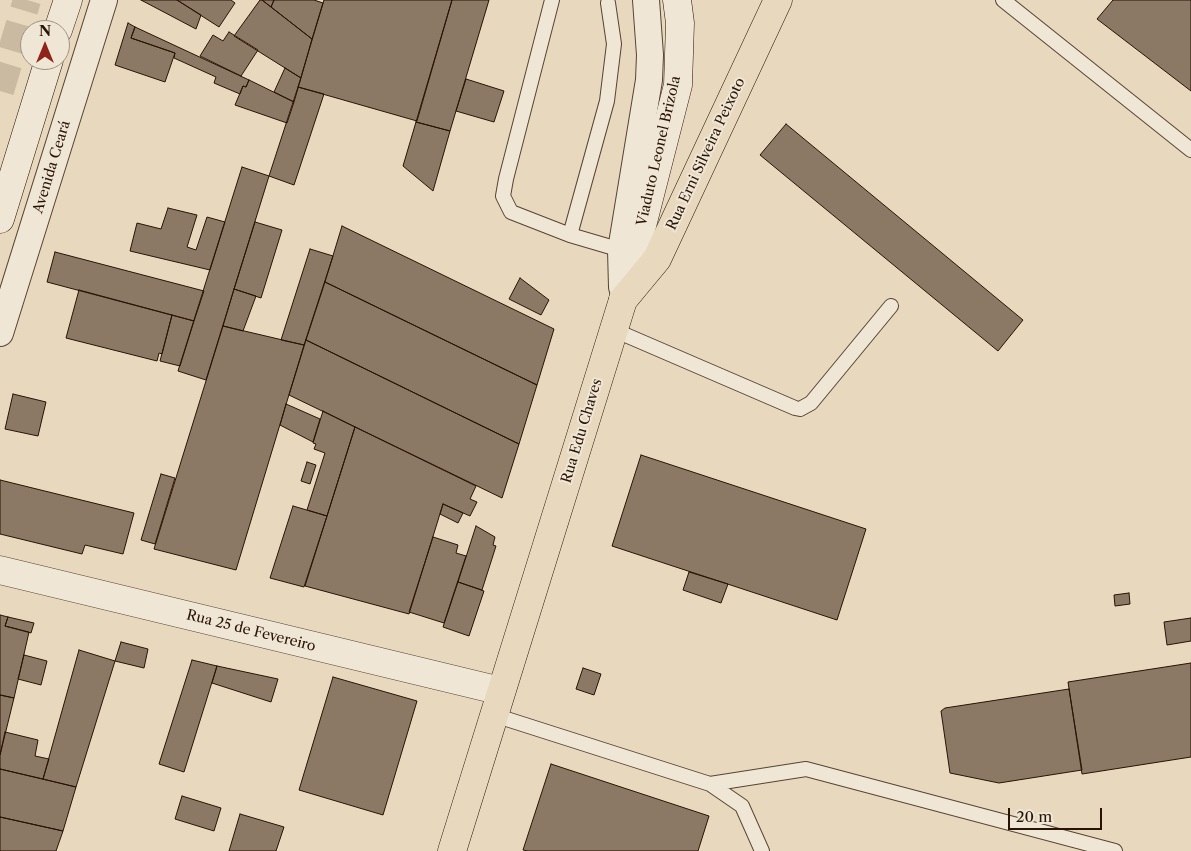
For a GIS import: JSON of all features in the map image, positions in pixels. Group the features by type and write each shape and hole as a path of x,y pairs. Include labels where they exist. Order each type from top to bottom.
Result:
{"main road":[{"name":"Rua Erni Silveira Peixoto","path":"625,291 657,259 778,0"},
{"name":"Rua Edu Chaves","path":"452,851 625,291"}],"street":[{"path":"61,20 68,0"},
{"name":"Avenida Ceará","path":"0,334 104,0"},
{"name":"Rua Edu Chaves","path":"625,291 621,250 649,80 650,55 646,0"},
{"name":"Viaduto Leonel Brizola","path":"625,291 678,85 680,23 677,0"},
{"path":"0,219 46,70"},
{"name":"Rua 25 de Fevereiro","path":"0,570 498,703"}],"lane":[{"path":"552,0 503,196 511,212 570,235 621,250"},
{"path":"1003,0 1191,150"},
{"path":"570,235 607,101 614,44 608,3"},
{"path":"614,330 800,409 811,403 891,306"},
{"path":"498,703 710,784 742,806 762,851"},
{"path":"710,784 806,769 1115,851"}],"building":[{"path":"141,0 177,0 201,15 196,29"},
{"path":"177,0 231,0 235,3 219,27"},
{"path":"260,0 312,39 301,78 234,36"},
{"path":"262,0 274,0 271,7"},
{"path":"274,0 314,0 323,3 312,39 271,7"},
{"path":"324,0 452,0 417,121 298,87"},
{"path":"452,0 489,0 450,131 416,122"},
{"path":"1113,0 1191,0 1191,91 1097,19"},
{"path":"128,23 135,27 131,38 175,53 165,82 115,65"},
{"path":"135,27 249,80 246,87 243,86 240,94 214,83 216,77 174,58 175,53 131,38"},
{"path":"229,32 258,50 241,76 200,56 213,35 223,41"},
{"path":"285,68 301,78 294,102 274,92"},
{"path":"466,79 504,91 494,122 456,111"},
{"path":"249,80 294,102 287,123 235,105 243,86 246,87"},
{"path":"298,87 324,94 294,185 269,176"},
{"path":"416,122 450,131 433,191 403,166"},
{"path":"786,124 1023,320 998,351 760,155"},
{"path":"242,167 269,176 206,380 178,371"},
{"path":"168,208 197,215 187,247 196,250 207,217 225,222 210,270 130,251 137,223 161,229"},
{"path":"255,222 282,230 261,298 234,289"},
{"path":"342,226 554,329 537,385 325,282"},
{"path":"310,249 333,256 304,345 281,340"},
{"path":"55,252 204,291 194,321 47,282"},
{"path":"520,278 549,300 541,315 509,299"},
{"path":"325,282 537,385 519,444 306,340"},
{"path":"234,289 256,296 243,331 223,326"},
{"path":"79,290 172,315 162,354 159,353 157,361 66,338"},
{"path":"172,315 194,321 180,366 160,361"},
{"path":"223,326 304,345 236,570 154,549"},
{"path":"306,340 519,444 502,498 289,395"},
{"path":"13,394 46,402 38,436 5,429"},
{"path":"286,404 320,419 313,442 280,425"},
{"path":"323,411 355,427 327,516 307,510 325,453 314,449 316,444 313,443"},
{"path":"355,427 476,486 470,499 477,502 470,516 443,504 409,614 305,586"},
{"path":"641,455 866,529 837,620 612,546"},
{"path":"307,462 316,465 310,484 301,481"},
{"path":"161,474 175,478 155,544 141,540"},
{"path":"0,480 134,513 123,554 85,545 82,554 0,534"},
{"path":"443,504 463,513 458,523 440,514"},
{"path":"293,506 327,516 304,587 270,578"},
{"path":"476,526 495,537 493,545 496,546 482,590 458,582"},
{"path":"433,537 458,545 456,553 466,556 444,623 409,612"},
{"path":"689,572 728,584 721,603 683,590"},
{"path":"458,582 484,591 469,636 443,627"},
{"path":"1129,593 1130,604 1115,606 1114,595"},
{"path":"0,615 8,617 5,626 29,632 14,698 0,695"},
{"path":"8,617 34,623 31,633 5,626"},
{"path":"1191,618 1191,641 1167,645 1164,622"},
{"path":"121,642 148,649 144,668 115,661"},
{"path":"79,650 115,661 76,787 43,779"},
{"path":"24,655 47,661 41,685 18,679"},
{"path":"192,660 217,666 184,772 159,764"},
{"path":"1191,663 1191,757 1082,774 1068,682"},
{"path":"217,666 278,679 271,702 212,683"},
{"path":"583,668 601,674 594,695 576,689"},
{"path":"333,677 417,701 383,815 299,790"},
{"path":"1069,689 1082,770 999,783 950,773 941,711 945,708"},
{"path":"0,695 14,698 0,755"},
{"path":"5,732 38,740 35,756 49,759 43,779 0,769 0,755"},
{"path":"551,764 709,816 698,851 523,850"},
{"path":"0,769 76,787 63,831 0,817"},
{"path":"182,796 221,808 214,831 175,819"},
{"path":"240,814 284,827 276,851 229,851"},
{"path":"0,817 63,831 56,851 0,851"}],"tunnel":[{"path":"0,91 27,0"}]}
